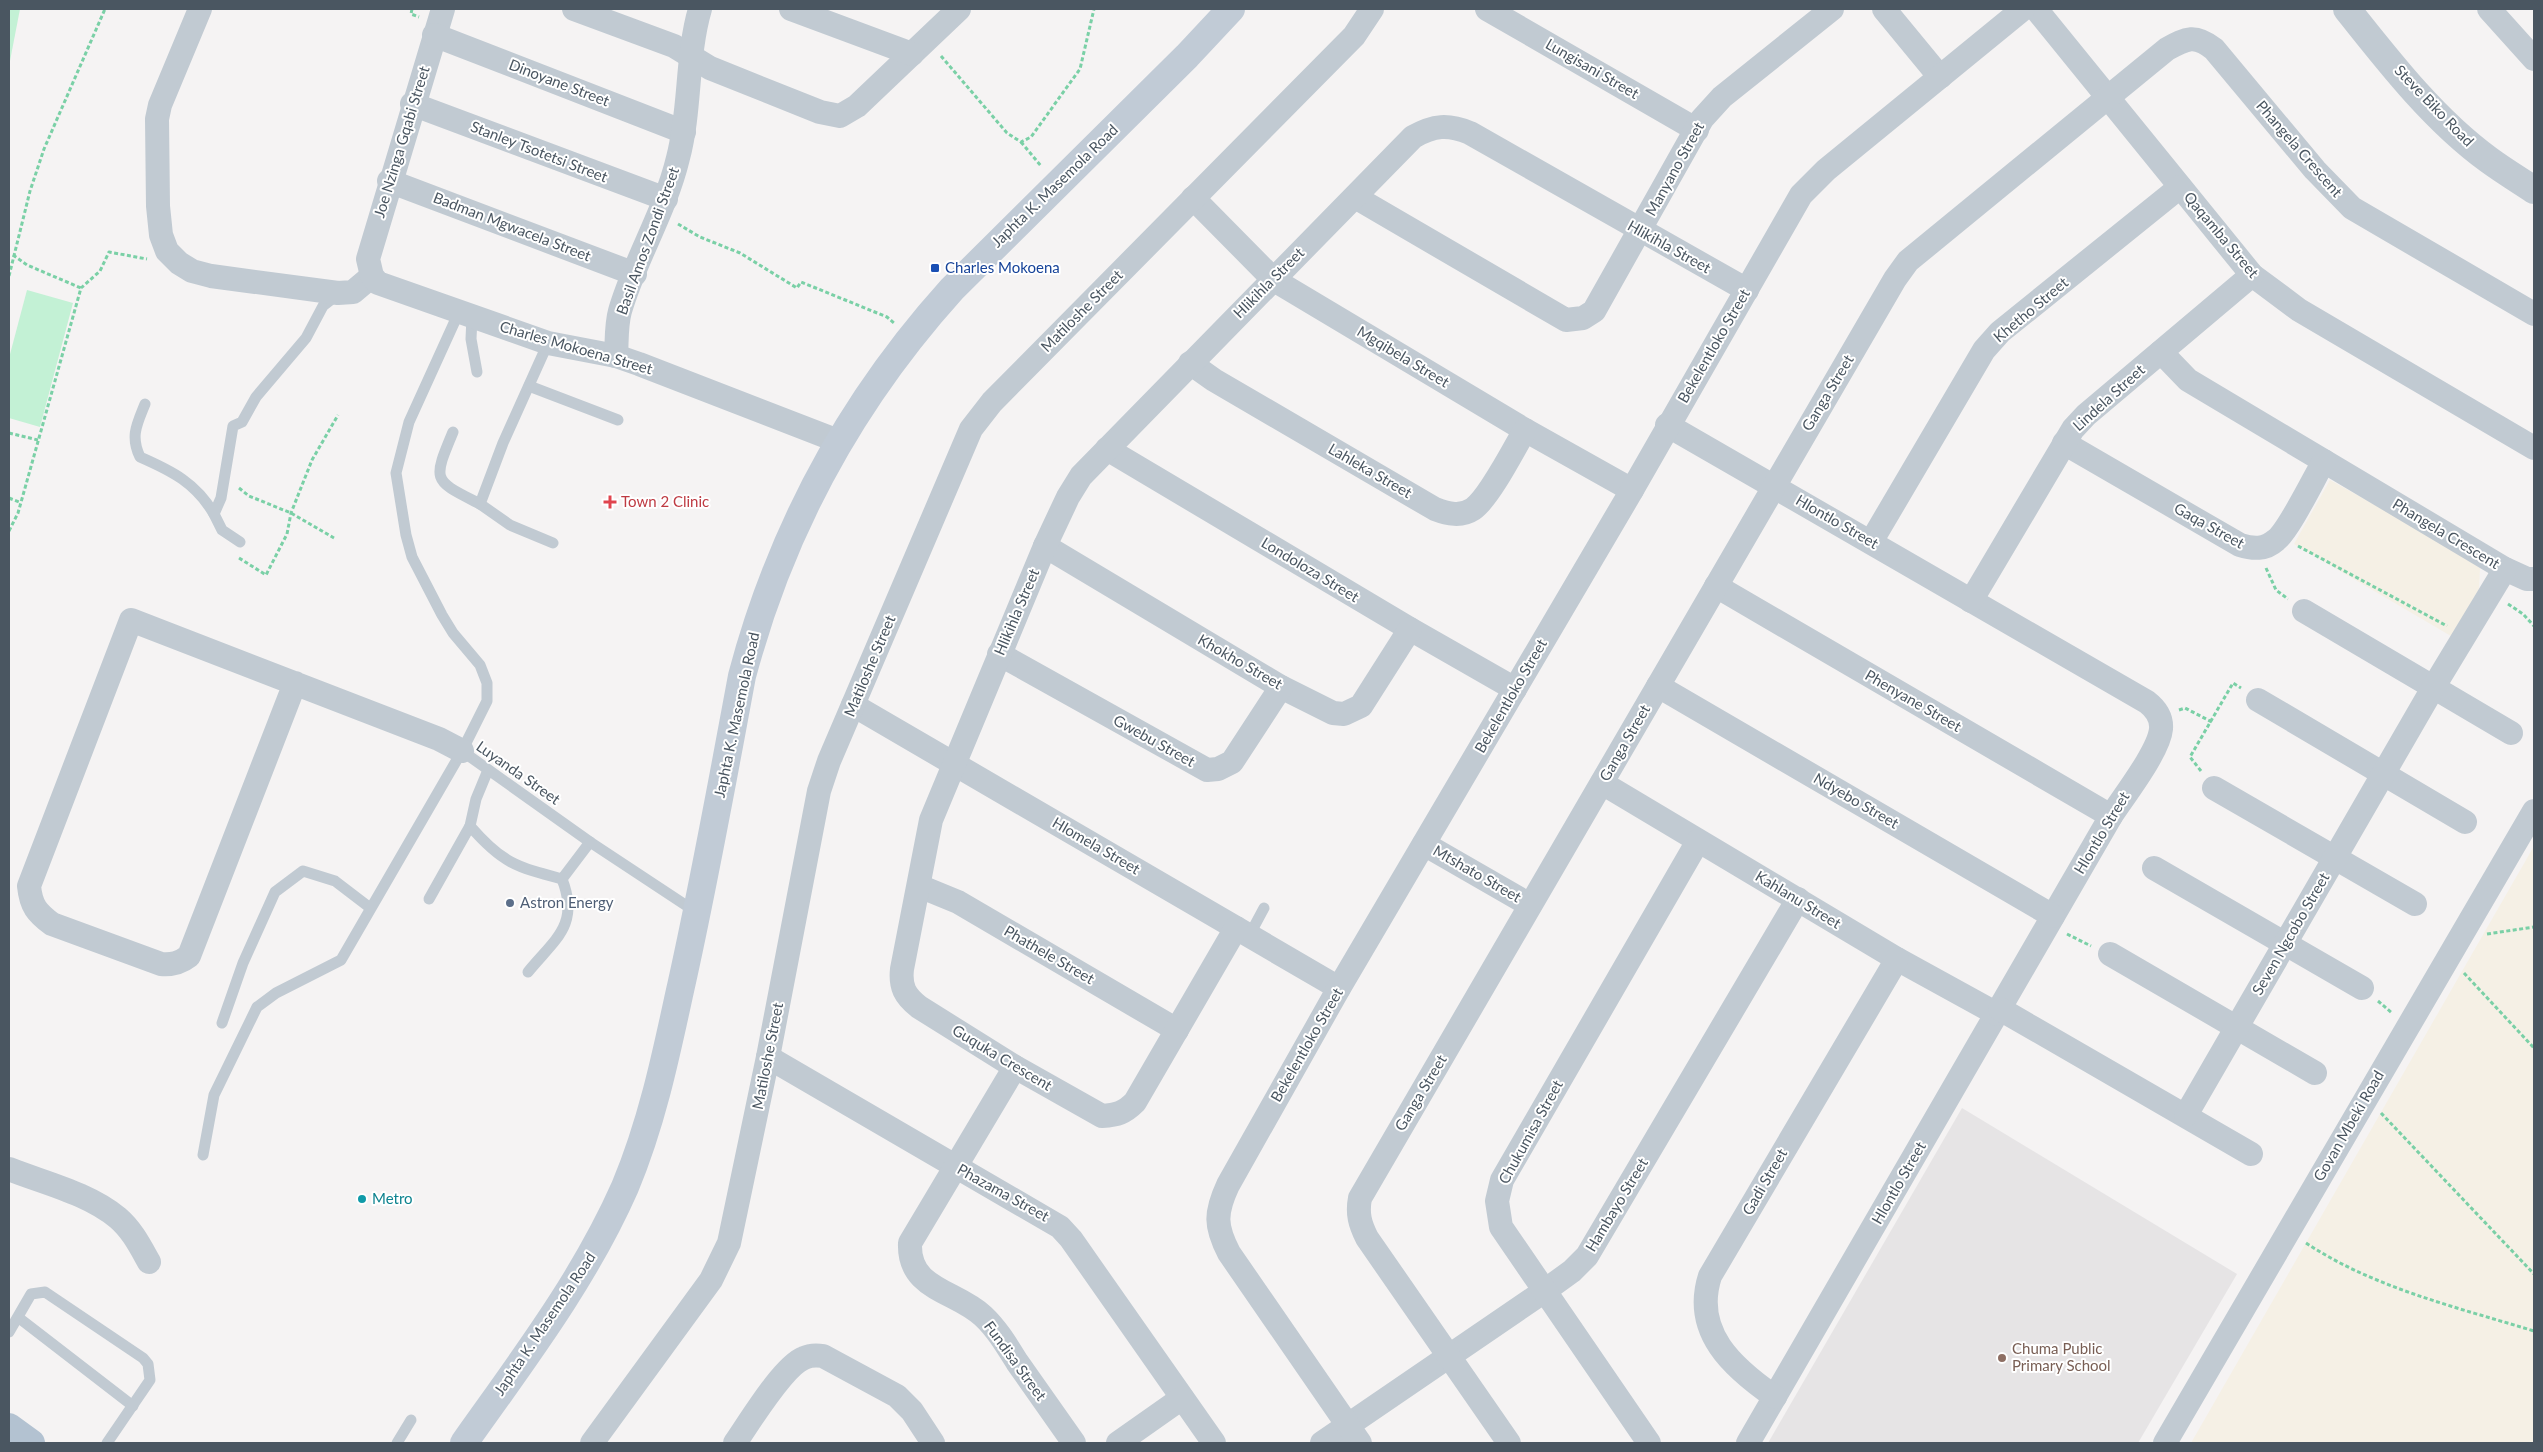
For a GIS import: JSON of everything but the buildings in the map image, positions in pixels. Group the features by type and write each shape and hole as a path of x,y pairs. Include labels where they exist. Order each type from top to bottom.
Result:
{"main road":[{"name":"Japhta K. Masemola Road","path":"464,1443 574,1285 593,1252 626,1184 653,1104 697,912 742,676 752,638 780,557 807,499 838,441 875,384 911,336 969,271 1187,56 1230,9"}],"street":[{"path":"200,9 160,105 157,119 158,206 161,236 167,251 192,271 211,276 338,294 353,292 372,276"},
{"name":"Joe Nzinga Gqabi Street","path":"372,276 368,258 412,104 443,9"},
{"path":"574,9 674,46 710,68 820,112 840,116 857,106 959,9"},
{"name":"Basil Amos Zondi Street","path":"616,356 620,311 663,206 684,132 694,29 700,9"},
{"path":"791,9 919,47"},
{"name":"Matiloshe Street","path":"592,1443 711,1280 724,1258 729,1243 768,1056 818,790 971,429 979,417 1354,36 1372,9"},
{"name":"Lungisani Street","path":"1487,9 1696,130"},
{"name":"Manyano Street","path":"1355,197 1566,320 1583,318 1594,311 1702,119 1722,97 1832,9"},
{"path":"1884,9 1940,77"},
{"name":"Bekelentloko Street","path":"1354,1434 1229,1253 1222,1239 1217,1213 1228,1185 1339,988 1806,190 1826,170 2023,9"},
{"name":"Qaqamba Street","path":"2036,9 2252,276 2299,310 2534,448"},
{"name":"Steve Biko Road","path":"2347,9 2419,95 2489,160 2534,190"},
{"path":"2489,9 2534,59"},
{"name":"Dinoyane Street","path":"434,35 684,132"},
{"name":"Phangela Crescent","path":"2109,98 2167,49 2184,40 2203,40 2214,49 2314,170 2352,208 2534,314"},
{"name":"Ganga Street","path":"1509,1443 1367,1238 1360,1224 1358,1210 1367,1183 1895,278 1908,261 2109,98"},
{"name":"Stanley Tsotetsi Street","path":"412,104 663,206"},
{"name":"Hlikihla Street","path":"955,764 1045,546 1077,483 1093,461 1274,280 1413,137 1428,128 1453,126 1470,133 1747,290"},
{"name":"Badman Mgwacela Street","path":"389,181 635,274"},
{"name":"Khetho Street","path":"1871,542 1984,350 2000,332 2180,187"},
{"name":"Mgqibela Street","path":"1193,198 1274,280 1525,430 1632,490"},
{"name":"Charles Mokoena Street","path":"372,276 378,283 387,287 548,343 616,356 838,441"},
{"name":"Lindela Street","path":"1971,601 2064,443 2086,415 2252,276"},
{"name":"Phangela Crescent","path":"2161,352 2188,380 2504,569 2527,579 2534,579"},
{"name":"Lahleka Street","path":"1190,363 1214,380 1427,504 1449,514 1464,513 1479,504 1525,430"},
{"name":"Hlontlo Street","path":"1667,425 2147,702 2160,718 2161,729 2156,744 2111,816 1748,1443"},
{"name":"Gaqa Street","path":"2064,443 2240,545 2258,548 2270,544 2280,536"},
{"name":"Londoloza Street","path":"1107,449 1410,629 1515,688"},
{"path":"2280,536 2324,461"},
{"name":"Khokho Street","path":"1045,546 1281,686 1332,713 1351,712 1361,706 1410,629"},
{"name":"Seven Ngcobo Street","path":"2186,1115 2504,569"},
{"name":"Phenyane Street","path":"1716,586 2111,816"},
{"path":"2304,611 2511,733"},
{"path":"295,683 189,956 182,961 170,965 161,964 52,924 40,916 33,907 29,886 131,620 295,683 439,739 462,751"},
{"name":"Gwebu Street","path":"999,654 1207,770 1218,769 1232,762 1281,686"},
{"name":"Ndyebo Street","path":"1658,686 2051,920"},
{"path":"2258,700 2465,822"},
{"name":"Hlomela Street","path":"853,705 1339,988"},
{"name":"Guquka Crescent","path":"955,764 931,820 902,969 903,991 919,1007 1015,1067 1102,1116 1116,1116 1126,1112 1135,1102 1177,1030 1242,932"},
{"name":"Kahlanu Street","path":"1602,783 1897,958 1998,1011"},
{"path":"2214,788 2414,904"},
{"name":"Govan Mbeki Road","path":"2165,1443 2365,1097 2534,811"},
{"name":"Chukumisa Street","path":"1649,1443 1543,1292 1501,1228 1497,1201 1502,1180 1698,841"},
{"name":"Mtshato Street","path":"1424,844 1530,905"},
{"path":"2154,868 2286,942 2362,988"},
{"name":"Phathele Street","path":"918,886 958,902 1177,1030"},
{"name":"Hambayo Street","path":"1322,1443 1354,1434 1449,1356 1572,1271 1598,1240 1798,899"},
{"path":"2110,954 2315,1073"},
{"name":"Gadi Street","path":"1775,1397 1748,1379 1731,1362 1717,1341 1707,1320 1705,1308 1710,1276 1897,958"},
{"path":"1998,1011 2186,1115 2251,1154"},
{"name":"Phazama Street","path":"768,1056 956,1167 1042,1214 1060,1227 1071,1239 1214,1443"},
{"name":"Fundisa Street","path":"1015,1067 910,1243 910,1256 912,1266 920,1276 932,1286 973,1308 995,1329 1074,1443"},
{"path":"9,1169 87,1200 118,1218 134,1236 149,1262"},
{"path":"735,1443 786,1372 803,1358 813,1355 823,1356 897,1396 912,1412 926,1441"},
{"path":"1118,1443 1182,1398"}],"lane":[{"path":"214,514 221,498 233,426 242,422 256,397 306,338 322,306 338,294"},
{"path":"465,314 477,372"},
{"path":"462,751 487,701 487,683 480,665 453,633 442,615 412,558 406,535 396,473 409,422 465,314"},
{"path":"480,504 503,444 548,343"},
{"path":"529,386 618,420"},
{"path":"146,404 137,426 134,444 140,457 170,470 190,483 205,498 222,530 240,542"},
{"path":"453,432 439,466 441,481 446,487 480,504 510,524 553,544"},
{"name":"Luyanda Street","path":"203,1155 214,1095 257,1008 276,992 340,960 369,907 462,751 590,842 697,912"},
{"path":"429,898 470,826 476,798 488,770"},
{"path":"470,826 498,855 518,868 562,879"},
{"path":"562,879 590,842"},
{"path":"222,1023 243,963 275,892 303,871 335,881 369,907"},
{"path":"528,972 565,926 569,915 567,892 562,879"},
{"path":"1242,932 1264,908"},
{"path":"9,1332 32,1294 46,1292 143,1358 148,1364 150,1380 107,1443"},
{"path":"19,1318 133,1406"},
{"path":"397,1443 411,1420"}],"path":[{"path":"9,276 30,190 44,149 105,9"},
{"path":"1021,142 1031,137 1080,69 1094,9"},
{"path":"919,47 1007,133 1021,142 1056,185"},
{"path":"663,206 700,237 740,253 797,288 801,282 887,317 911,336"},
{"path":"9,531 18,512 19,502 82,288 100,271 109,252 155,261 167,251"},
{"path":"13,255 27,265 82,288"},
{"path":"240,542 233,553 247,565 266,575 287,534 292,513 312,460 338,415"},
{"path":"9,432 38,440"},
{"path":"223,486 239,488 249,496 292,513 334,538"},
{"path":"9,498 19,502"},
{"path":"2280,536 2464,636"},
{"path":"2258,548 2276,590 2304,611"},
{"path":"2491,592 2523,614 2534,626"},
{"path":"2214,788 2190,757 2212,722 2233,682 2258,700"},
{"path":"2160,718 2185,708 2212,722"},
{"path":"2051,920 2110,954"},
{"path":"2534,927 2454,946 2534,1048"},
{"path":"2362,988 2408,1026"},
{"path":"2365,1097 2534,1274"},
{"path":"2288,1231 2326,1256 2373,1280 2534,1331"}],"shaded area":[{"name":"Chuma Public Primary School","path":"1962,1108 2237,1274 2138,1443 1768,1443"}],"green space":[{"path":"9,9 20,9 9,66"},
{"path":"27,290 73,303 40,427 9,418 9,358"}],"sand":[{"path":"2330,480 2460,552 2480,568 2479,589 2451,636 2294,544"},
{"path":"2534,846 2534,1443 2191,1443"}],"place":[{"name":"Charles Mokoena","path":"935,268"},
{"name":"Town 2 Clinic","path":"610,502"},
{"name":"Astron Energy","path":"510,903"},
{"name":"Metro","path":"362,1199"},
{"name":"Chuma Public Primary School","path":"2002,1358"}]}
